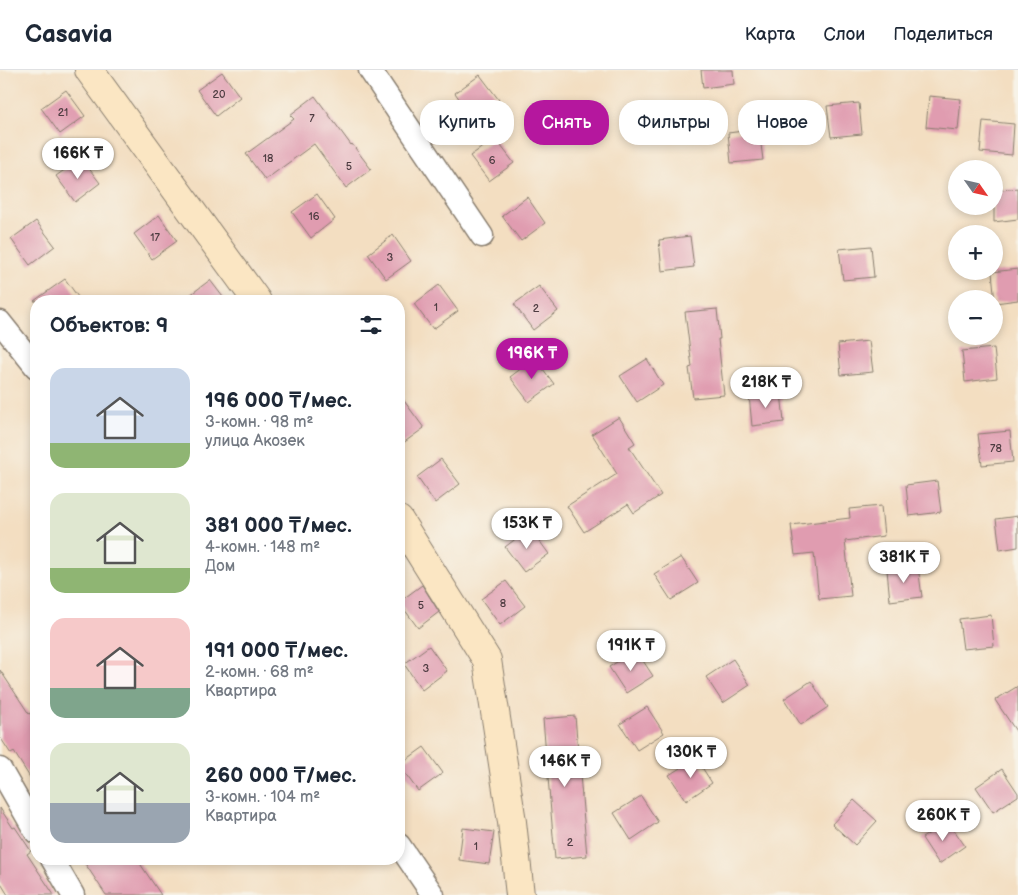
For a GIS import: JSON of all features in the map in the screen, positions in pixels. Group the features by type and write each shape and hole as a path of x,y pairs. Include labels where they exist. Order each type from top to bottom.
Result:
{"street":[{"path":"88,70 253,295"},
{"path":"370,70 482,236"},
{"path":"0,322 30,360"},
{"path":"405,530 487,660 512,822 520,895"},
{"path":"0,768 30,821"},
{"path":"405,854 433,895"},
{"path":"55,865 72,895"}],"building":[{"path":"701,70 733,70 734,84 703,88"},
{"path":"222,72 240,97 216,116 197,90"},
{"path":"480,75 499,100 460,100 455,93"},
{"path":"66,90 85,116 60,134 41,108"},
{"path":"315,96 371,169 346,188 314,144 265,180 246,154 294,119 290,115"},
{"path":"929,96 961,99 958,130 926,127"},
{"path":"859,103 862,134 831,137 827,106"},
{"path":"983,121 1014,124 1012,155 980,152"},
{"path":"738,132 738,145 761,145 763,160 731,163 728,133"},
{"path":"485,145 500,145 514,163 489,181 470,156"},
{"path":"81,158 100,183 75,202 56,176"},
{"path":"1018,188 1018,219 994,222 994,215 1003,215 1003,190"},
{"path":"317,194 335,219 311,238 292,212"},
{"path":"527,197 545,223 521,241 502,216"},
{"path":"159,215 177,241 152,259 134,234"},
{"path":"36,221 55,246 30,265 11,239"},
{"path":"393,235 411,261 386,279 368,254"},
{"path":"690,236 694,267 662,271 659,240"},
{"path":"871,246 874,277 843,280 839,249"},
{"path":"1018,269 1018,300 1003,302 1003,290 994,290 993,280 1003,280 1003,271"},
{"path":"65,279 77,295 42,295"},
{"path":"210,280 221,295 190,295"},
{"path":"439,285 458,311 433,329 414,304"},
{"path":"539,286 558,311 533,330 514,304"},
{"path":"717,309 724,395 693,398 689,368 692,367 685,312"},
{"path":"869,341 873,372 841,375 838,344"},
{"path":"994,348 997,378 965,382 962,351"},
{"path":"535,358 554,384 529,402 510,377"},
{"path":"647,359 663,385 637,402 620,376"},
{"path":"781,392 784,422 752,426 749,395"},
{"path":"405,402 424,428 405,442"},
{"path":"619,417 635,443 629,447 661,495 634,513 628,504 584,532 567,506 617,474 592,434"},
{"path":"1010,431 1013,462 982,465 978,434"},
{"path":"441,459 460,484 435,503 417,477"},
{"path":"937,481 941,512 909,516 906,485"},
{"path":"881,506 884,536 845,541 851,596 819,599 814,553 795,555 791,525 850,518 849,509"},
{"path":"1018,516 1018,547 1000,550 996,519"},
{"path":"530,528 549,554 524,572 505,547"},
{"path":"681,557 698,583 671,600 654,574"},
{"path":"918,566 922,597 890,601 887,570"},
{"path":"506,581 525,606 500,625 481,599"},
{"path":"422,585 439,612 418,628 405,610 405,598"},
{"path":"991,615 994,646 963,649 959,619"},
{"path":"429,646 447,671 422,690 405,663"},
{"path":"636,650 653,676 626,693 609,667"},
{"path":"733,659 750,685 723,703 706,677"},
{"path":"0,670 30,713 30,777 14,752 11,754 0,737"},
{"path":"811,681 828,707 801,725 784,699"},
{"path":"1018,686 1018,734 995,700"},
{"path":"647,707 664,733 637,750 620,724"},
{"path":"575,716 587,856 555,859 543,719"},
{"path":"424,747 443,773 418,791 405,773 405,761"},
{"path":"696,758 712,783 686,801 669,775"},
{"path":"1002,769 1018,793 1018,796 993,812 976,787"},
{"path":"641,796 658,822 631,840 614,813"},
{"path":"854,800 877,821 855,845 832,824"},
{"path":"0,808 30,850 27,854 30,859 30,865 34,865 54,895 8,895 0,882"},
{"path":"948,821 965,846 939,864 922,838"},
{"path":"463,828 494,832 489,864 459,860"},
{"path":"86,865 141,865 161,895 106,895"}]}
